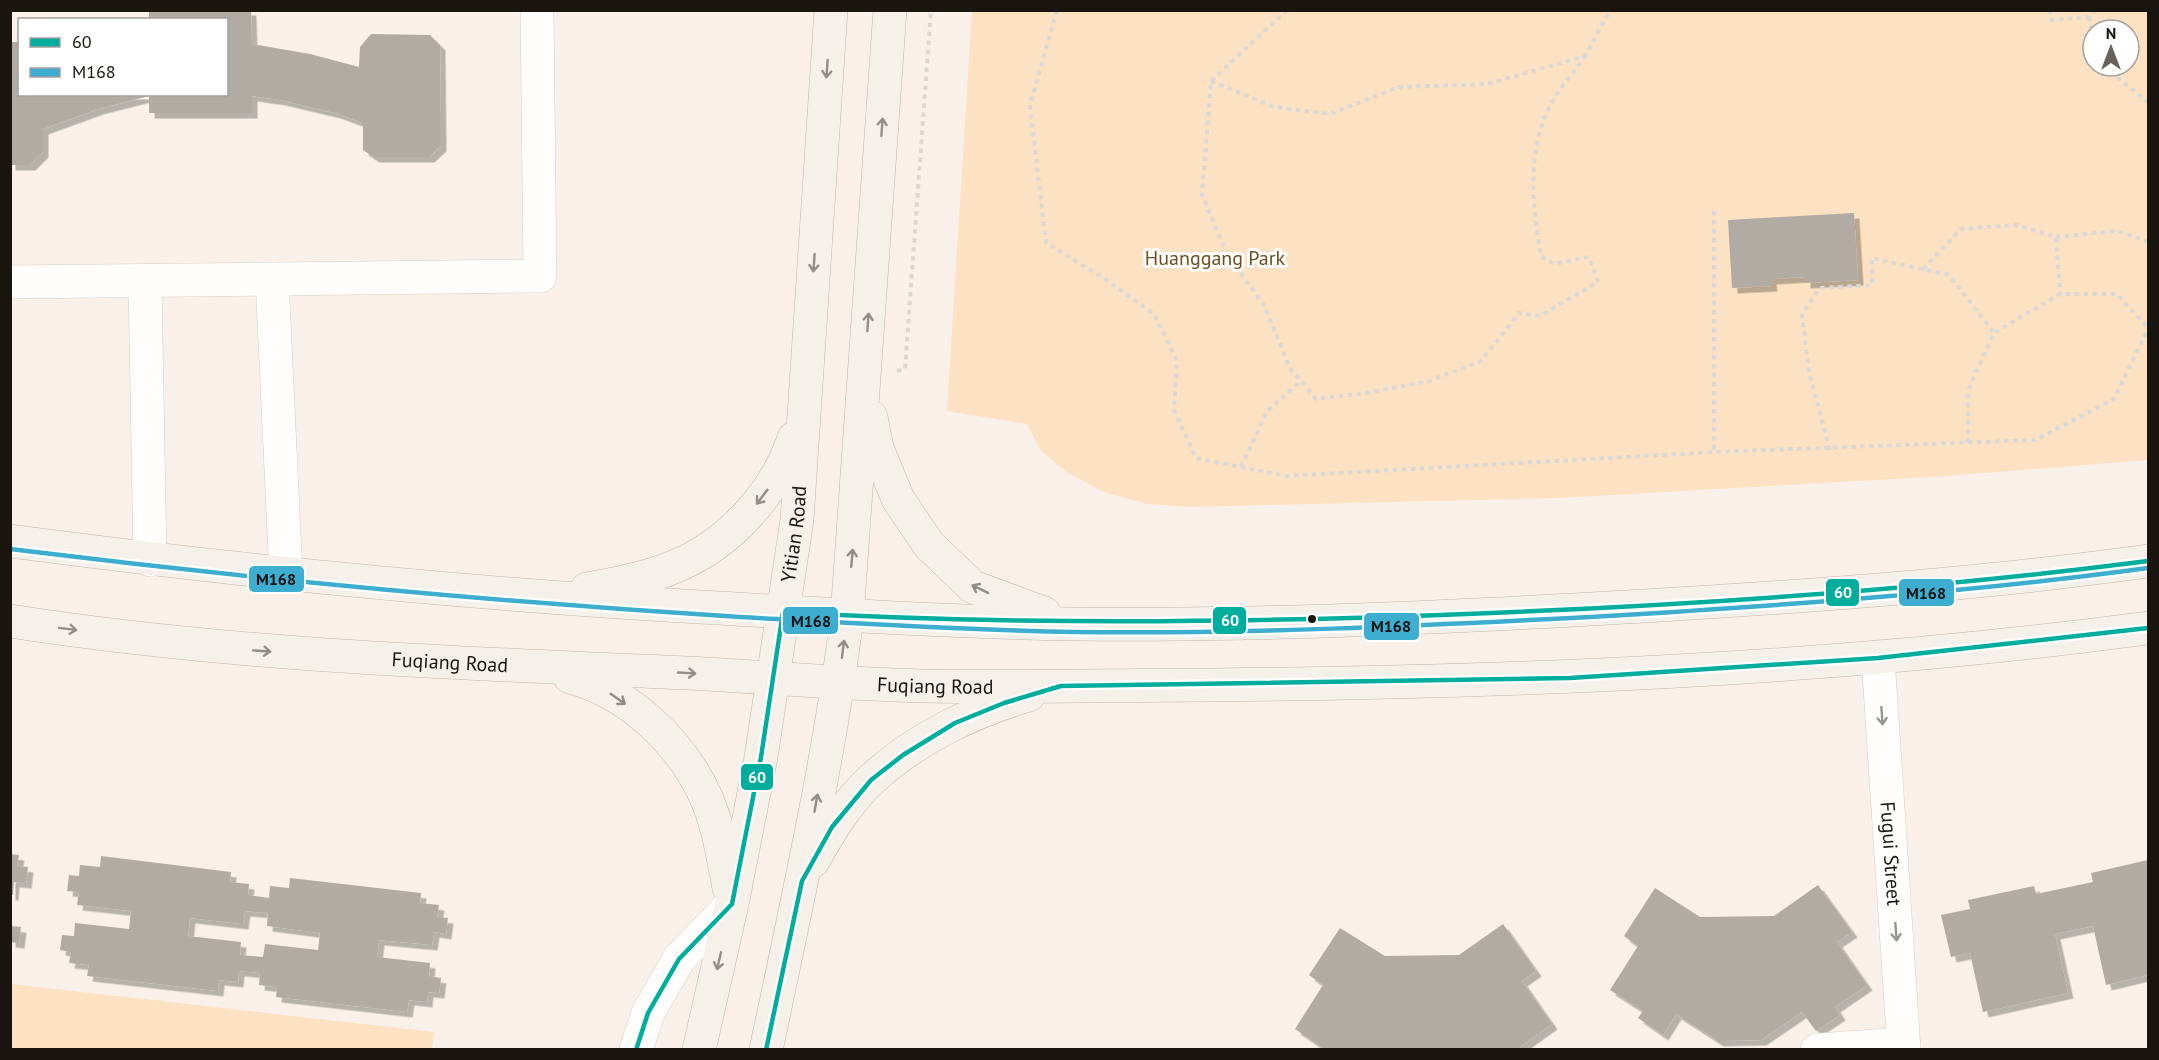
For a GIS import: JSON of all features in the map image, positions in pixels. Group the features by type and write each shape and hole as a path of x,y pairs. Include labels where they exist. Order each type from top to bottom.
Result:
{"main road":[{"name":"Yitian Road","path":"699,1050 732,904 761,757 796,520 831,10"},
{"path":"766,1050 802,881 838,682 847,617 890,10"},
{"path":"864,380 877,448 898,499 929,545 973,587 1074,624"},
{"path":"534,598 617,584 677,566 723,538 758,504 785,465 804,407"},
{"path":"10,541 286,575 534,598 847,617 1074,624 1294,621 1581,609 1869,592 2148,561"},
{"name":"Fuqiang Road","path":"10,621 234,649 524,667 923,686 1570,678 1878,658 2148,628"},
{"path":"524,667 573,678 608,692 644,717 680,752 705,795 721,847 732,904"},
{"path":"802,881 832,827 871,780 903,755 955,723 1004,702 1061,686"}],"street":[{"path":"10,282 540,276 537,10"},
{"path":"272,279 286,575"},
{"path":"145,281 150,560"},
{"name":"Fugui Street","path":"1878,658 1904,1047"},
{"path":"636,1050 648,1013 679,959 732,904"},
{"path":"1817,1050 1904,1047"}],"path":[{"path":"864,380 905,369 931,10"},
{"path":"1057,10 1030,105 1046,243 1102,277 1154,314 1177,361 1174,410 1196,458 1286,476 1714,453 1830,450 2035,440 2114,399 2148,329 2117,294 2060,294 1994,333 1968,390 1968,443"},
{"path":"1287,10 1211,81 1202,195 1229,258 1264,305 1290,368 1316,399 1367,393 1429,381 1481,361 1519,313 1540,315 1598,282 1589,257 1554,264 1541,256 1533,209 1533,161 1546,113 1585,56 1610,10"},
{"path":"2050,10 2052,20 2089,16 2096,10"},
{"path":"1211,81 1274,107 1330,114 1399,87 1488,84 1585,56"},
{"path":"2118,78 2148,102"},
{"path":"1714,211 1714,453"},
{"path":"1923,269 1961,229 2017,225 2056,237 2118,231 2148,242"},
{"path":"2056,237 2060,294"},
{"path":"1830,450 1809,372 1802,315 1820,288 1872,285 1872,258 1950,275 1994,333"},
{"path":"1241,467 1267,411 1300,381"}],"green space":[{"name":"Huanggang Park","path":"972,11 2148,11 2148,460 1947,476 1558,498 1190,507 1147,504 1106,493 1069,474 1041,451 1027,424 947,411"},
{"path":"11,984 434,1032 432,1049 11,1049"}],"building":[{"path":"149,10 251,10 252,44 310,54 359,67 360,47 371,34 430,35 440,45 441,146 429,157 374,157 363,150 363,123 335,113 252,96 252,113 149,113 149,96 228,96 228,18 149,18"},
{"path":"10,42 18,42 18,96 149,96 98,109 43,129 43,152 30,165 10,165"},
{"path":"1854,213 1858,280 1805,283 1805,277 1771,279 1772,286 1732,288 1728,220"},
{"path":"10,854 19,855 17,866 28,867 26,883 14,882 13,895 10,895"},
{"path":"101,856 231,872 230,882 249,884 248,895 269,898 270,886 289,888 290,878 421,893 420,903 439,905 437,917 448,918 446,934 434,932 432,945 379,940 377,957 430,963 429,976 441,978 439,993 428,992 427,1002 409,1000 407,1012 276,997 277,987 259,985 260,973 239,971 238,982 219,980 218,991 87,976 89,965 69,963 71,952 60,950 62,935 74,936 75,923 129,929 131,911 77,905 79,892 67,891 69,875 79,876 80,865 100,867","holes":["245,911 268,913 267,926 320,933 318,950 265,944 263,957 240,955 241,942 188,936 190,918 243,924"]},
{"path":"2148,860 2148,975 2106,985 2093,926 2055,934 2068,993 1983,1012 1970,953 1951,957 1941,915 1970,909 1968,900 2034,886 2036,894 2093,882 2091,873"},
{"path":"1818,885 1852,932 1837,942 1867,985 1835,1007 1840,1015 1816,1031 1802,1012 1761,1040 1718,1041 1676,1014 1663,1035 1638,1018 1643,1011 1610,990 1638,946 1624,936 1655,888 1700,917 1774,916"},
{"path":"1503,924 1536,971 1522,981 1552,1024 1520,1047 1522,1050 1326,1050 1295,1029 1323,985 1309,975 1340,928 1385,956 1459,955"},
{"path":"10,926 21,927 19,943 10,942"}],"transit line":[{"name":"M168","path":"10,549 283,580 466,597 740,617 1074,632 1268,631 1590,617 1870,598 2009,585 2148,568"},
{"name":"60","path":"636,1050 648,1013 679,959 732,904 761,757 783,612 960,619 1137,622 1402,616 1656,605 1820,594 1984,580 2148,561"},
{"name":"60","path":"766,1050 802,881 832,827 871,780 903,755 955,723 1004,703 1061,686 1570,678 1878,658 2148,628"}]}
